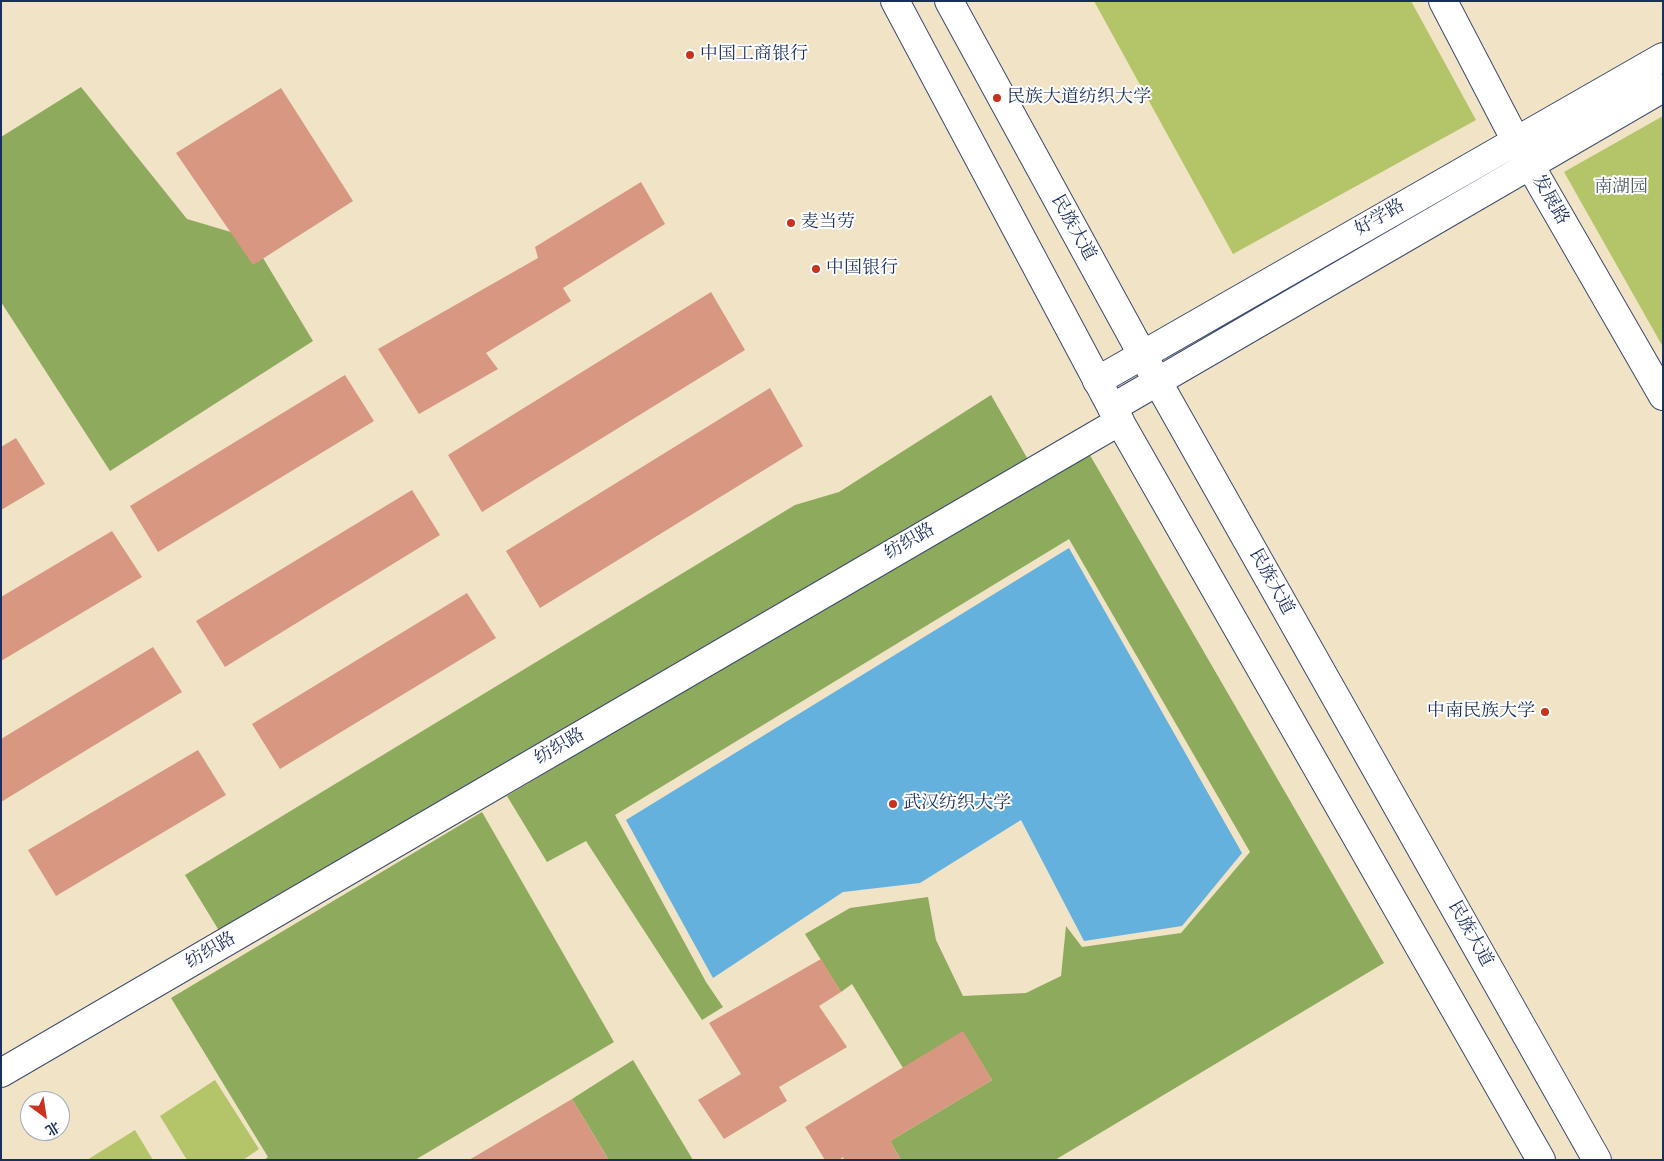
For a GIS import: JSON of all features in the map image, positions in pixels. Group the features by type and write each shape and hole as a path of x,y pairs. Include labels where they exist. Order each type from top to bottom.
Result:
{"main road":[{"path":"895,1 1097,381 1541,1160"},
{"name":"民族大道","path":"949,1 1142,354 1597,1160"},
{"name":"发展路","path":"1443,1 1516,141 1663,396"},
{"name":"好学路","path":"1097,381 1663,57"},
{"name":"好学路","path":"1116,414 1158,381 1663,88"},
{"name":"纺织路","path":"1,1073 1116,414"}],"green space":[{"path":"1094,1 1411,1 1476,120 1233,254"},
{"path":"81,87 187,219 251,238 313,341 110,471 1,302 1,137"},
{"name":"南湖园","path":"1663,116 1663,347 1564,172"},
{"path":"991,395 1034,470 226,942 185,875 795,505 839,492"},
{"path":"1087,450 1384,963 1055,1160 901,1160 890,1141 992,1080 963,1032 903,1068 852,984 841,992 805,934 850,908 928,897 936,940 963,996 1026,993 1061,976 1066,926 1082,947 1181,933 1250,852 1069,539 615,815 706,982 723,1007 702,1020 586,841 547,862 507,796"},
{"path":"482,812 614,1042 415,1160 264,1160 268,1157 171,998"},
{"path":"633,1060 693,1160 609,1160 572,1099"},
{"path":"215,1080 259,1149 243,1160 187,1160 160,1116"},
{"path":"135,1130 153,1160 87,1160"}],"water":[{"path":"1069,548 1242,853 1182,926 1084,941 1021,820 920,883 843,892 713,978 626,820"}],"building":[{"path":"281,88 353,201 253,265 176,153"},
{"path":"641,182 665,224 563,288 571,301 486,353 498,369 419,414 378,349 538,258 535,247"},
{"path":"711,292 745,350 482,512 448,455"},
{"path":"345,375 374,421 158,552 130,506"},
{"path":"770,388 803,446 540,608 506,551"},
{"path":"16,438 45,484 1,510 1,447"},
{"path":"412,490 440,535 225,667 196,621"},
{"path":"112,531 142,577 1,661 1,597"},
{"path":"467,593 496,638 280,769 252,724"},
{"path":"153,647 182,692 1,802 1,739"},
{"path":"198,750 226,795 56,896 28,850"},
{"path":"821,959 841,992 819,1006 847,1047 779,1087 787,1101 724,1139 698,1100 741,1074 709,1023"},
{"path":"963,1031 992,1080 890,1141 901,1160 844,1160 843,1157 839,1160 825,1160 805,1127"},
{"path":"572,1099 609,1160 469,1160"}],"place":[{"name":"中国工商银行","path":"690,55"},
{"name":"民族大道纺织大学","path":"997,98"},
{"name":"麦当劳","path":"791,223"},
{"name":"中国银行","path":"816,269"},
{"name":"中南民族大学","path":"1545,712"},
{"name":"武汉纺织大学","path":"893,804"}]}
